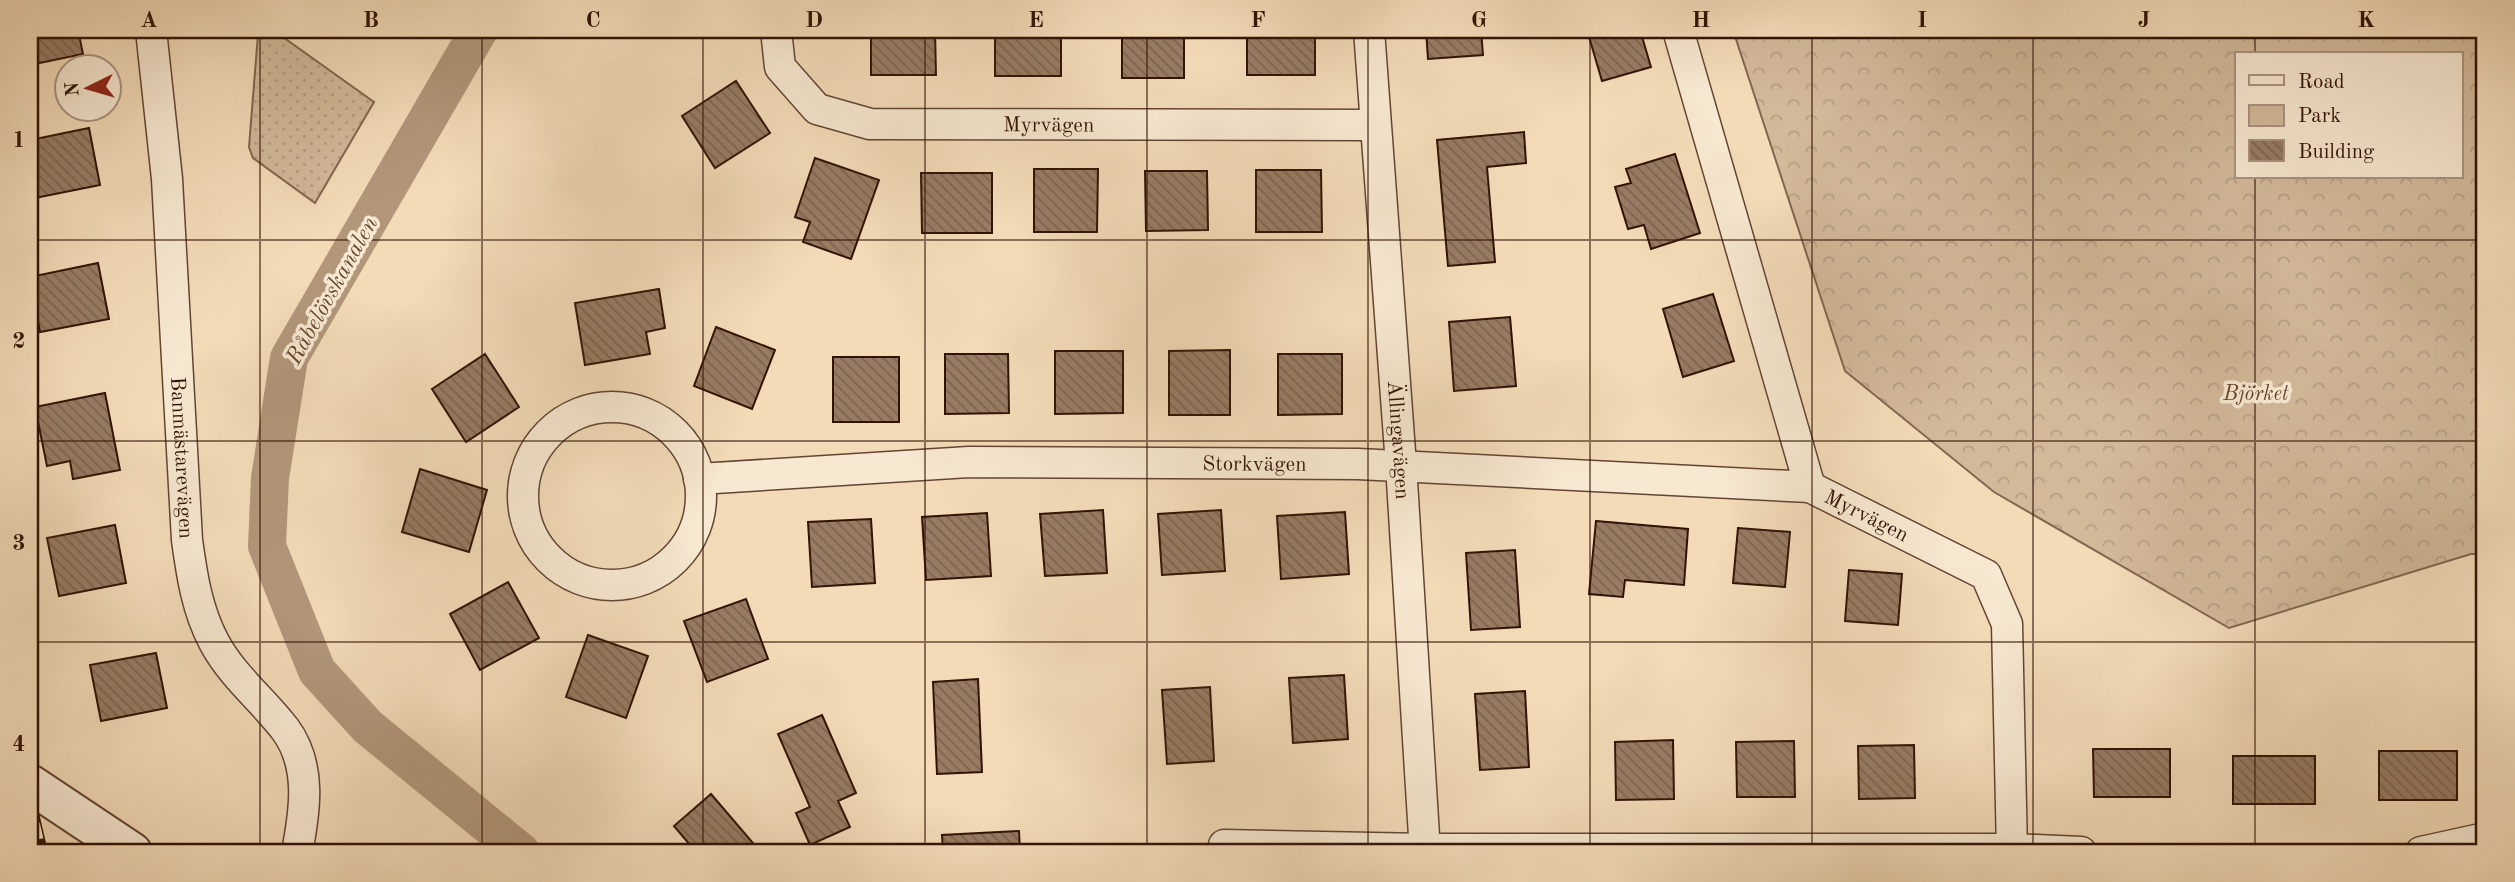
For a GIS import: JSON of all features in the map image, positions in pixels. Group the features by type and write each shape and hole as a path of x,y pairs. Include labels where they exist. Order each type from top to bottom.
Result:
{"street":[{"name":"Banmästarevägen","path":"151,30 167,179 187,540 194,590 215,644 239,679 286,730 299,756 304,784 304,812 297,852"},
{"name":"Myrvägen","path":"776,30 780,67 817,109 870,124 1375,125"},
{"name":"Ällingavägen","path":"1368,30 1401,465 1425,850"},
{"name":"Myrvägen","path":"1678,30 1810,487 1986,575 2007,624 2012,851"},
{"path":"600,408 630,409 664,424 689,452 699,479 701,494 697,523 684,549 664,569 638,582 623,585 587,582 556,565 537,543 526,516 524,501 527,473 539,446 559,425 571,417 600,408"},
{"name":"Storkvägen","path":"699,479 969,462 1401,465 1810,487"},
{"path":"30,784 132,852"},
{"path":"2421,852 2485,838"},
{"path":"1224,845 1425,850 2081,852"}],"green space":[{"path":"261,30 273,30 374,102 315,203 253,158 249,147 258,34"},
{"name":"Björket","path":"1733,30 2485,30 2485,554 2471,554 2229,628 1994,492 1845,371"}],"building":[{"path":"30,30 78,30 83,52 52,52 52,60 30,65"},
{"path":"871,30 935,30 936,75 871,75"},
{"path":"995,30 1061,30 1061,76 995,76"},
{"path":"1122,30 1184,30 1184,78 1122,78"},
{"path":"1247,30 1315,30 1315,75 1247,75"},
{"path":"1426,30 1481,30 1483,55 1428,59"},
{"path":"1587,30 1640,30 1651,67 1602,81"},
{"path":"736,81 770,133 715,168 682,116"},
{"path":"89,128 100,185 30,199 30,140"},
{"path":"1524,132 1526,163 1487,167 1495,262 1448,266 1437,140"},
{"path":"1675,154 1700,233 1651,249 1644,225 1628,229 1615,187 1631,183 1626,169"},
{"path":"815,158 879,180 851,259 803,242 810,222 795,217"},
{"path":"1034,169 1098,169 1097,232 1034,232"},
{"path":"1256,170 1321,170 1322,232 1256,232"},
{"path":"1145,171 1207,171 1208,230 1146,231"},
{"path":"921,173 992,173 992,233 922,233"},
{"path":"98,263 109,319 40,332 30,277"},
{"path":"659,289 665,328 646,332 650,354 585,365 575,303"},
{"path":"1713,294 1734,361 1683,377 1663,309"},
{"path":"1510,317 1516,386 1454,391 1449,322"},
{"path":"716,327 775,350 752,409 694,386"},
{"path":"1230,350 1230,415 1169,415 1169,351"},
{"path":"1055,351 1123,351 1123,413 1055,414"},
{"path":"485,354 519,407 466,442 432,389"},
{"path":"945,354 1008,354 1009,413 945,414"},
{"path":"1278,354 1342,354 1342,414 1278,415"},
{"path":"833,357 899,357 899,422 833,422"},
{"path":"105,393 120,470 73,479 70,461 47,466 35,407"},
{"path":"420,469 487,490 469,552 402,532"},
{"path":"1103,510 1107,573 1045,576 1040,514"},
{"path":"1221,510 1225,571 1162,575 1158,514"},
{"path":"1345,512 1349,574 1281,579 1277,516"},
{"path":"987,513 991,576 926,580 922,517"},
{"path":"871,519 875,583 812,587 808,522"},
{"path":"1596,521 1688,529 1684,585 1625,580 1623,597 1589,594"},
{"path":"115,525 126,583 59,596 47,538"},
{"path":"1738,528 1790,532 1785,587 1733,583"},
{"path":"1515,550 1520,627 1471,630 1466,553"},
{"path":"1849,570 1902,574 1898,625 1845,621"},
{"path":"508,582 539,638 480,670 450,614"},
{"path":"746,599 768,659 707,682 684,621"},
{"path":"588,635 648,656 626,718 566,697"},
{"path":"156,653 167,708 101,721 90,665"},
{"path":"1344,675 1348,739 1293,743 1289,678"},
{"path":"978,679 982,772 937,774 933,682"},
{"path":"1210,687 1214,761 1167,764 1162,690"},
{"path":"1525,691 1529,767 1480,770 1475,694"},
{"path":"822,715 856,793 838,801 850,827 810,845 796,813 810,807 778,734"},
{"path":"1673,740 1674,799 1616,800 1615,742"},
{"path":"1794,741 1795,797 1737,797 1736,742"},
{"path":"1914,745 1915,798 1859,799 1858,746"},
{"path":"2093,749 2170,749 2170,797 2094,797"},
{"path":"2379,751 2457,751 2457,800 2379,800"},
{"path":"2233,756 2315,756 2315,804 2233,804"},
{"path":"711,794 758,849 755,852 696,852 674,826"},
{"path":"1019,831 1020,852 943,852 942,835"}],"waterway":[{"name":"Råbelövskanalen","path":"479,30 289,358 270,478 267,546 317,671 368,727 521,852"}],"railway":[{"path":"30,792 44,852"}]}
